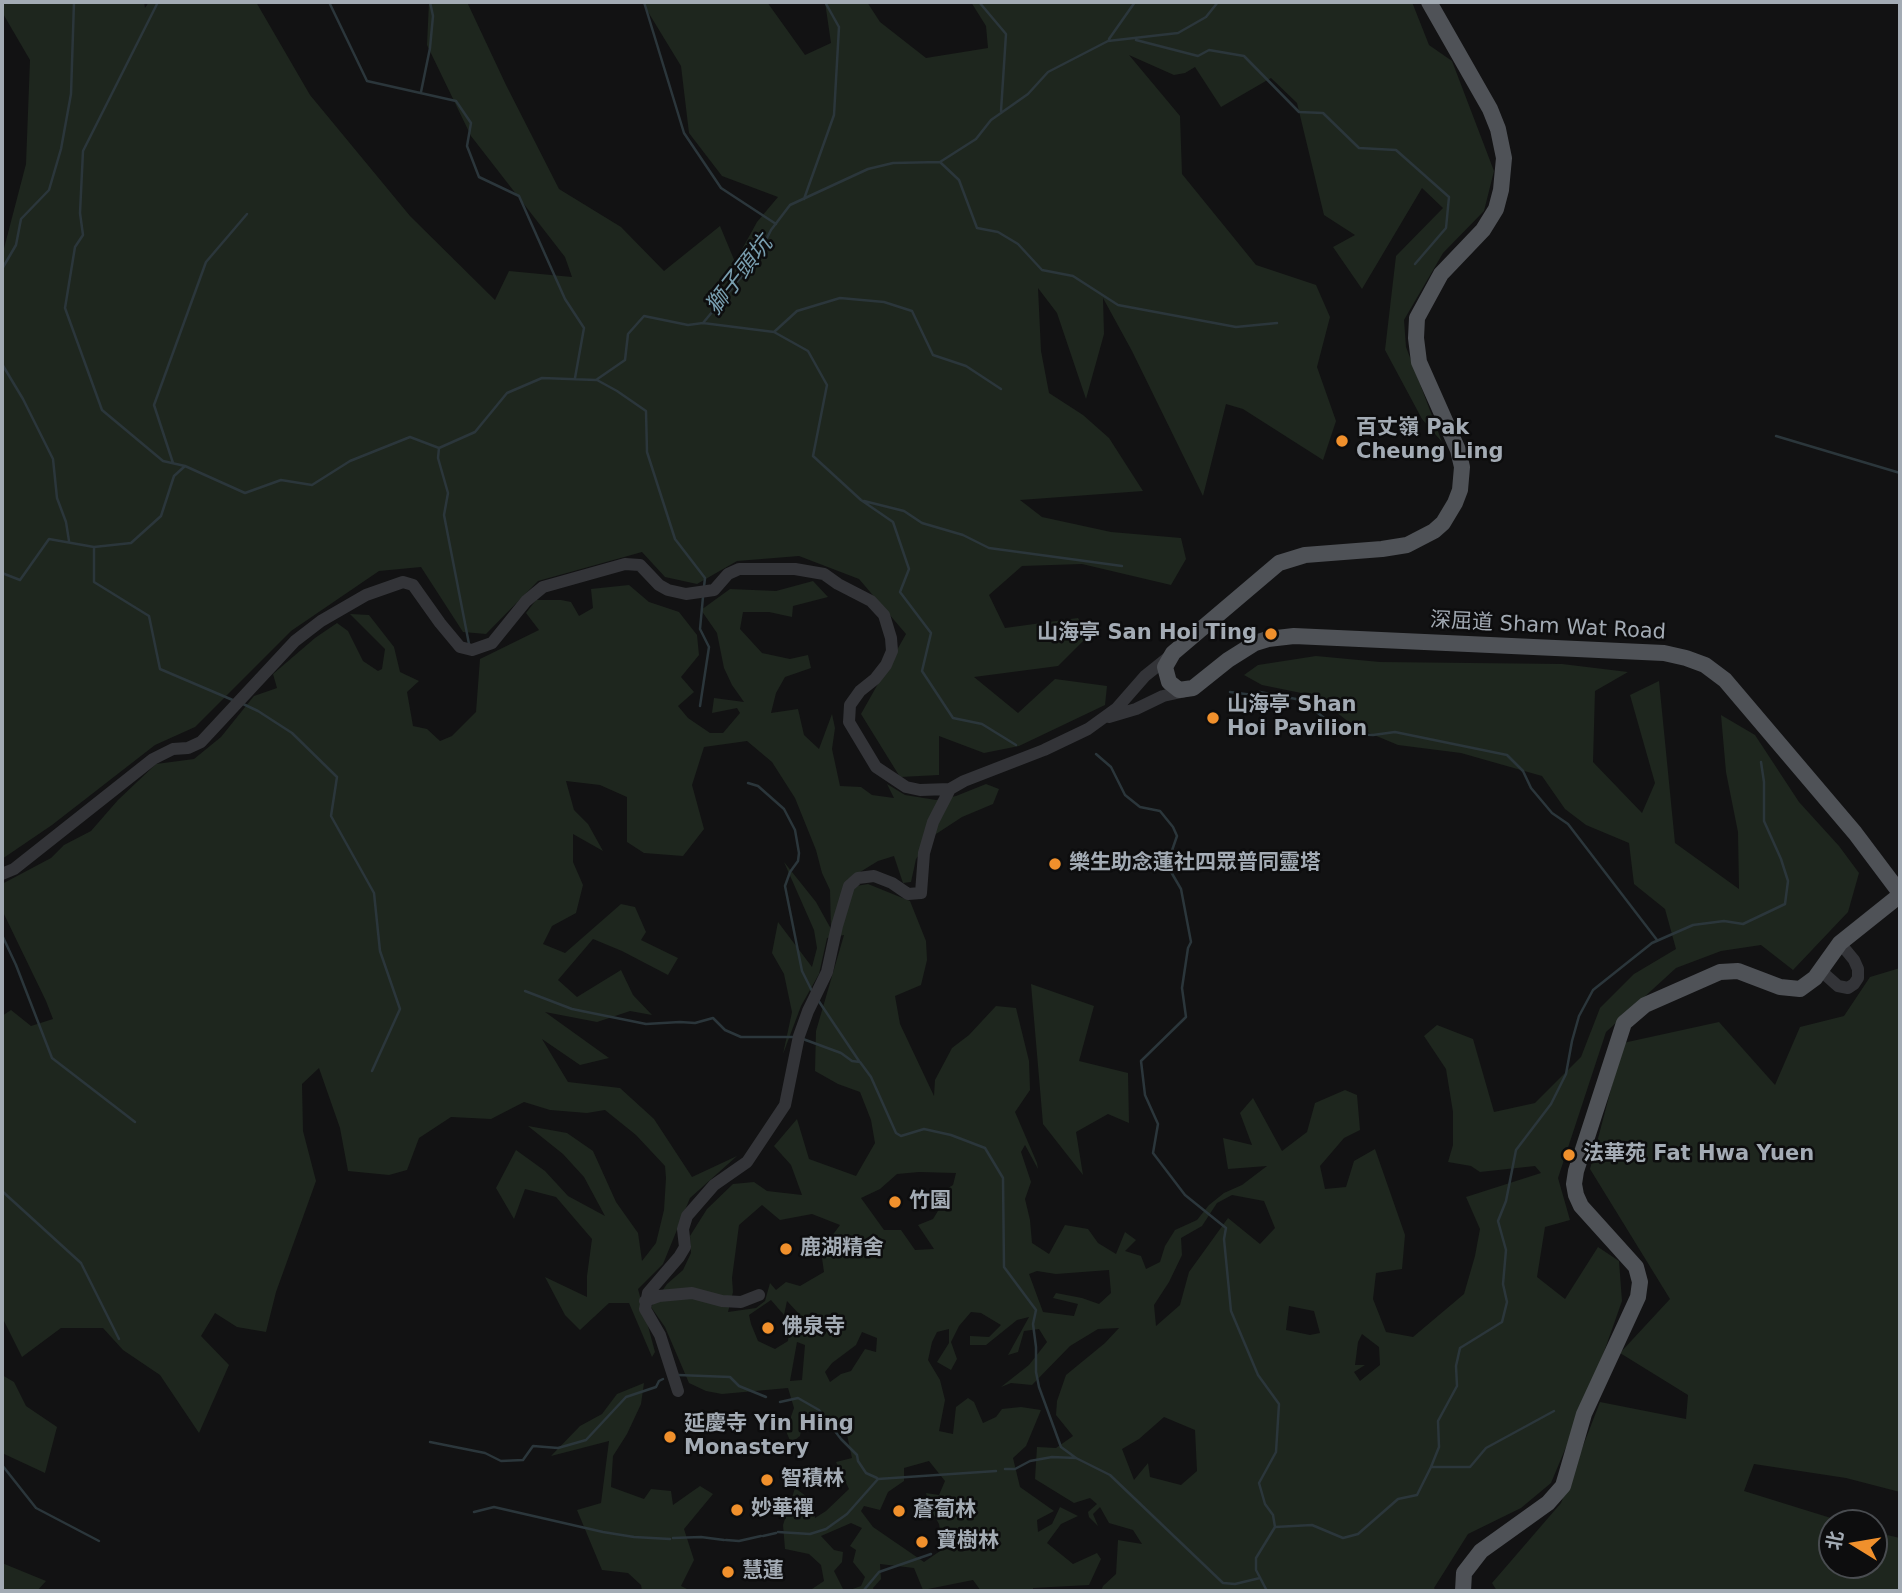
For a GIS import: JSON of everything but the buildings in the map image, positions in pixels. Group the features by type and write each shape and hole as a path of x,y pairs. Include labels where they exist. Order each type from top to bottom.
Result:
{"main road":[{"path":"1185,691 1173,688 1165,674 1167,662 1173,653 1279,563 1305,555 1407,545 1434,531 1455,503 1460,490 1462,467 1458,450 1419,362 1417,318 1441,274 1483,230 1496,209 1504,158 1498,129 1490,109 1429,2"},
{"name":"深屈道 Sham Wat Road","path":"1185,691 1200,684 1228,660 1255,643 1294,636 1664,653 1686,658 1704,665 1725,680 1855,833 1900,894"},
{"path":"1463,1591 1464,1573 1481,1551 1548,1503 1563,1486 1584,1414 1638,1297 1640,1282 1636,1267 1581,1206 1574,1184 1624,1023 1645,1005 1715,973 1738,971 1780,987 1800,989 1815,978 1840,943 1900,894"}],"street":[{"name":"深屈道 Sham Wat Road","path":"2,874 14,869 153,759 173,749 188,748 201,742 295,641 321,621 366,595 403,582 413,585 460,647 472,650 492,643 526,601 543,587 630,563 640,565 668,590 686,594 714,590 727,574 740,569 778,568 824,574 877,606 884,615 892,651 886,665 850,705 849,722 876,767 906,787 920,790 950,789 964,780 1044,750 1105,718 1136,709 1163,696 1185,691"},
{"name":"深屈道 Sham Wat Road","path":"1105,718 1145,676 1173,653"},
{"path":"678,1391 660,1335 645,1309 648,1293 685,1247 683,1229 687,1216 714,1185 747,1163 785,1105 799,1036 827,972 849,886 858,878 874,876 892,883 908,894 921,893 925,853 933,822 950,789"},
{"path":"1820,970 1838,986 1848,988 1854,984 1858,978 1858,969 1840,943"},
{"path":"645,1301 659,1296 692,1293 722,1301 741,1302 760,1295"}],"shaded area":[{"path":"2,2 144,2 145,8 149,2 256,2 310,95 410,216 495,300 509,271 572,277 565,257 471,136 427,45 429,2 467,2 559,189 621,227 664,271 720,226 735,262 757,222 778,197 722,176 689,133 681,66 642,2 767,2 805,55 831,43 825,2 867,2 880,22 926,58 988,48 986,26 971,2 1412,2 1429,45 1452,61 1494,171 1484,211 1443,253 1404,320 1406,347 1442,442 1422,419 1385,350 1396,256 1443,208 1422,188 1362,289 1333,247 1355,235 1324,215 1297,103 1271,78 1221,107 1195,67 1174,75 1129,55 1180,116 1182,174 1256,265 1316,285 1330,317 1317,367 1336,421 1323,460 1243,409 1226,404 1203,496 1103,298 1104,334 1086,399 1057,313 1038,288 1041,351 1049,393 1083,415 1109,438 1143,491 1020,500 1042,517 1111,532 1181,538 1186,559 1171,585 1082,564 1022,566 989,595 1005,628 1078,618 1088,636 1058,666 974,677 1018,713 1055,679 1107,686 1105,705 1019,746 984,753 939,736 939,775 900,777 861,714 906,634 859,579 799,556 737,561 697,584 665,577 642,552 538,581 486,634 463,632 421,567 379,571 291,631 195,727 155,745 52,825 2,859 2,256 26,164 30,60 2,12"},
{"path":"813,581 828,597 793,606 792,617 769,612 743,612 740,629 762,653 790,659 808,655 811,668 785,677 776,693 771,713 798,709 804,735 819,749 832,714 835,728 832,749 840,786 861,787 872,795 894,798 887,784 905,795 936,800 956,796 986,784 999,789 993,804 962,817 933,836 916,859 911,882 903,883 894,856 878,861 847,880 856,886 868,884 910,901 926,941 927,960 921,985 895,996 900,1024 934,1096 935,1080 952,1048 969,1035 996,1006 1016,1008 1029,1061 1030,1090 1015,1112 1038,1169 1025,1145 1021,1152 1031,1182 1025,1199 1032,1243 1049,1254 1065,1225 1088,1229 1098,1243 1116,1254 1125,1232 1136,1240 1125,1251 1141,1256 1146,1269 1160,1262 1165,1246 1175,1230 1197,1220 1209,1205 1224,1193 1242,1185 1267,1166 1228,1169 1223,1138 1252,1145 1240,1113 1253,1098 1282,1151 1307,1132 1315,1103 1345,1090 1357,1095 1360,1130 1344,1138 1320,1166 1325,1189 1346,1187 1354,1161 1375,1149 1405,1235 1402,1269 1376,1273 1373,1299 1386,1332 1413,1337 1464,1294 1480,1229 1466,1197 1541,1173 1535,1166 1480,1172 1471,1166 1448,1162 1453,1145 1453,1112 1446,1069 1424,1036 1437,1025 1473,1039 1494,1112 1535,1103 1581,1057 1600,1008 1634,974 1676,949 1665,909 1634,884 1629,843 1586,825 1565,809 1542,776 1461,753 1398,745 1355,727 1316,696 1262,685 1244,675 1258,665 1316,656 1380,662 1562,664 1628,672 1595,691 1593,762 1642,813 1655,783 1630,695 1659,681 1675,843 1739,889 1738,832 1726,772 1721,715 1755,735 1799,802 1839,846 1859,873 1848,912 1793,970 1761,945 1721,951 1676,968 1606,1032 1558,1178 1570,1220 1545,1227 1537,1277 1565,1299 1598,1247 1619,1261 1622,1301 1594,1380 1551,1483 1521,1508 1468,1534 1434,1588 1436,1591 1101,1591 1116,1574 1118,1540 1142,1544 1133,1530 1109,1523 1100,1507 1093,1514 1098,1526 1089,1517 1088,1512 1097,1504 1090,1498 1074,1503 1035,1479 1037,1447 1056,1448 1073,1436 1056,1415 1057,1401 1066,1375 1119,1328 1098,1329 1070,1346 1032,1385 1011,1383 1001,1387 1029,1365 1047,1342 1039,1329 1024,1331 1018,1352 1008,1355 1029,1317 1017,1320 986,1345 970,1345 970,1336 989,1337 1001,1325 981,1313 971,1312 959,1326 951,1342 957,1359 951,1370 937,1362 949,1343 949,1329 937,1332 932,1342 928,1360 940,1380 945,1400 939,1431 953,1434 956,1407 968,1398 974,1402 983,1423 996,1417 1002,1409 1021,1407 1041,1410 1026,1446 1013,1458 1020,1487 1054,1511 1037,1520 1038,1532 1052,1524 1060,1507 1078,1516 1061,1524 1047,1543 1073,1564 1097,1553 1101,1559 1089,1585 1033,1588 1033,1591 981,1591 973,1580 923,1590 914,1568 880,1564 881,1579 873,1588 874,1591 847,1591 861,1586 865,1577 853,1562 856,1550 850,1546 862,1528 851,1523 821,1536 834,1550 843,1552 842,1562 834,1571 844,1591 809,1591 824,1581 821,1565 809,1554 785,1549 783,1525 795,1488 814,1502 815,1518 849,1489 836,1462 852,1458 847,1435 818,1422 804,1411 800,1436 791,1443 786,1431 794,1408 788,1388 722,1394 706,1391 689,1383 665,1327 651,1307 667,1284 683,1270 691,1253 690,1236 707,1209 733,1184 754,1182 767,1191 802,1195 791,1165 774,1146 797,1119 809,1159 856,1176 875,1143 871,1120 860,1092 815,1071 816,1031 844,935 827,938 819,974 801,1006 783,1054 792,1012 784,974 772,953 778,922 812,967 817,948 814,930 784,862 816,902 831,929 830,890 795,798 772,762 747,741 704,747 692,785 704,829 683,856 644,853 627,842 627,797 600,785 566,781 574,810 588,824 603,851 573,834 573,862 583,885 576,913 552,926 543,944 565,953 621,904 635,907 646,932 641,940 678,958 668,975 593,939 558,980 577,997 621,970 633,995 652,1015 630,1011 597,1022 545,1012 609,1058 580,1065 542,1039 568,1082 620,1088 654,1119 692,1177 737,1156 690,1198 663,1264 638,1289 655,1352 652,1357 629,1303 609,1303 580,1330 565,1315 545,1277 587,1297 592,1239 556,1197 525,1189 514,1219 496,1188 516,1150 545,1171 568,1196 605,1216 584,1177 563,1154 528,1126 567,1133 593,1151 616,1202 638,1233 642,1261 656,1243 664,1210 666,1178 665,1166 636,1135 605,1110 587,1113 550,1110 524,1102 491,1119 451,1117 419,1138 407,1170 389,1175 348,1171 340,1128 319,1068 302,1084 303,1131 316,1181 276,1292 266,1332 237,1327 215,1313 201,1336 229,1365 199,1433 160,1375 123,1350 103,1328 61,1328 22,1357 2,1317 2,1016 11,1010 31,1026 53,1019 2,910 2,884 51,858 64,845 91,831 118,800 156,764 194,759 221,737 254,696 277,688 273,674 337,623 348,631 363,661 378,671 382,669 385,649 350,614 369,615 394,647 400,672 419,681 407,692 413,726 427,729 440,741 452,736 476,712 480,659 539,630 526,613 536,600 571,602 579,616 593,608 591,589 629,585 649,602 679,612 697,635 699,655 681,677 694,692 678,706 688,718 710,733 723,733 740,713 737,708 712,713 714,698 744,702 724,668 717,633 701,610 730,589 776,591","holes":["956,1173 953,1185 943,1191 941,1206 933,1219 918,1225 934,1249 915,1250 901,1230 884,1230 861,1198 880,1189 897,1174","1232,1195 1264,1201 1275,1228 1260,1244 1228,1218 1189,1272 1180,1305 1156,1326 1154,1305 1182,1255 1181,1238 1202,1226 1217,1203","762,1205 780,1220 812,1214 840,1225 821,1251 824,1272 800,1286 786,1282 776,1290 770,1283 765,1301 756,1308 728,1312 733,1292 732,1278 739,1225","1109,1270 1111,1293 1099,1304 1056,1293 1053,1298 1078,1304 1074,1316 1043,1312 1029,1274 1037,1271 1056,1274","771,1300 784,1315 787,1301 799,1314 799,1331 789,1332 788,1341 775,1349 758,1341 749,1315","1289,1306 1314,1311 1320,1333 1310,1335 1286,1330","862,1332 877,1338 876,1352 865,1349 851,1371 830,1382 825,1372 832,1363 856,1345","1362,1334 1379,1347 1380,1365 1360,1381 1354,1372 1365,1365 1355,1365 1358,1342","797,1342 805,1345 802,1380 790,1381","1164,1417 1195,1430 1197,1471 1181,1485 1150,1477 1148,1463 1134,1480 1122,1449 1139,1439","929,1461 945,1481 939,1495 926,1493 930,1508 939,1524 943,1549 924,1562 873,1527 861,1511 864,1506 880,1510 888,1492 904,1481 904,1468"]},
{"path":"1900,968 1900,1492 1846,1478 1754,1464 1744,1491 1818,1514 1818,1579 1888,1579 1888,1535 1900,1538 1900,1591 1497,1591 1492,1583 1561,1503 1600,1402 1686,1419 1688,1395 1620,1353 1670,1299 1590,1169 1623,1043 1719,1022 1775,1085 1800,1027 1844,1016 1870,977"},
{"path":"1031,984 1094,1006 1079,1061 1128,1073 1129,1123 1108,1114 1076,1132 1083,1175 1043,1124"},
{"path":"2,1375 14,1382 26,1406 57,1427 45,1473 2,1453"},
{"path":"644,1383 641,1404 613,1456 611,1487 644,1499 651,1489 671,1491 673,1505 700,1486 713,1494 684,1529 694,1560 681,1586 691,1591 642,1591 641,1585 628,1573 602,1570 577,1510 601,1503 609,1441 551,1456 580,1426 602,1414 617,1394"},
{"path":"2,1563 46,1581 37,1591 2,1591"}],"waterway":[{"path":"2,269 16,245 21,219 49,190 61,149 71,94 74,2"},
{"path":"158,2 83,151 80,213 83,235 75,247 65,308 102,410 163,461 185,466"},
{"path":"329,2 367,81 456,101 471,123 467,146 479,177 519,196 565,299 584,328 575,378"},
{"path":"421,92 430,48 433,16 430,2"},
{"path":"644,2 684,133 721,188 776,224"},
{"path":"804,199 834,115 839,27 825,2"},
{"path":"979,2 1006,34 1001,111"},
{"path":"1109,39 1135,2"},
{"name":"獅子頭坑","path":"2,573 20,580 49,539 94,547 131,543 161,516 174,476 185,466 245,493 281,480 312,485 350,461 410,437 439,448 475,432 507,393 542,378 596,380 625,360 628,334 644,316 688,325 703,323 757,258 771,230 790,205 868,169 893,163 940,162 976,139 991,120 1028,94 1048,72 1108,41 1178,33 1206,17 1218,2"},
{"path":"1136,40 1198,56 1209,50 1244,56 1299,112 1323,113 1359,148 1396,150 1449,197 1446,228 1415,264"},
{"path":"941,163 959,180 977,228 998,232 1018,244 1042,270 1073,276 1118,305 1236,327 1277,323"},
{"path":"173,463 154,405 206,262 247,214"},
{"path":"774,332 797,311 840,298 884,302 912,311 933,355 966,366 1001,389"},
{"path":"703,323 774,332 808,351 827,385 813,456 861,500 893,522 909,569 900,592 931,633 922,671 953,718 982,724 1016,745"},
{"path":"2,364 53,459 57,498 66,522 69,541"},
{"path":"597,380 646,411 647,452 675,539 705,578 704,587"},
{"path":"1776,436 1900,473"},
{"path":"439,448 438,458 448,493 444,515 469,644"},
{"path":"864,501 904,511 922,523 963,535 989,548 1122,566"},
{"path":"94,547 94,582 149,616 160,669 235,701"},
{"path":"700,706 709,647 700,629 703,597"},
{"path":"1230,692 1253,695 1260,692 1301,700 1336,727 1353,734 1395,732 1507,755 1523,771 1531,788 1552,813 1568,824 1657,940"},
{"path":"241,703 292,733 337,777 331,816 374,893 380,951 400,1009 372,1071"},
{"path":"1096,754 1111,767 1125,795 1140,807 1160,811 1177,836 1167,865 1181,889 1191,942 1182,988 1186,1017 1141,1061 1145,1095 1158,1124 1153,1153 1185,1195 1226,1228 1224,1239 1231,1311 1258,1375 1279,1404 1276,1452 1259,1483 1265,1504 1273,1515 1275,1527 1256,1558 1256,1570 1267,1591"},
{"path":"1431,1467 1439,1447 1438,1421 1457,1386 1456,1366 1460,1348 1502,1322 1507,1302 1503,1284 1506,1250 1498,1221 1506,1201 1516,1150 1551,1104 1566,1074 1579,1016 1593,990 1652,943 1693,925 1724,921 1743,924 1785,904 1788,881 1764,821 1761,762"},
{"path":"748,783 758,786 784,809 795,830 798,861 785,886 802,971 812,991"},
{"path":"2,935 52,1058 135,1122"},
{"path":"525,991 572,1009 646,1024 695,1023 713,1018 725,1030 741,1037 793,1037"},
{"path":"818,1000 859,1061"},
{"path":"803,1039 860,1062 871,1077 896,1133 901,1136 924,1129 951,1135 985,1148 1003,1178 1004,1267 1036,1310 1033,1324 1036,1372 1061,1447 1076,1458 1110,1475 1223,1583 1235,1584 1260,1578"},
{"path":"2,1191 81,1263 119,1339"},
{"path":"678,1375 730,1377 739,1386 766,1397"},
{"path":"430,1442 485,1453 501,1461 523,1460 533,1446 558,1448 586,1440 626,1397 656,1387 663,1379"},
{"path":"780,1402 798,1398 819,1410 857,1455 866,1473 877,1478"},
{"path":"1275,1527 1312,1525 1343,1538 1358,1534 1398,1499 1417,1495 1431,1467 1470,1467 1486,1448 1554,1411"},
{"path":"1005,1469 1015,1469 1030,1461 1052,1457 1076,1458"},
{"path":"2,1465 36,1508 99,1541"},
{"path":"778,1532 810,1534 826,1529 847,1514 878,1479 996,1471"},
{"path":"474,1512 494,1507 603,1532 670,1539"},
{"path":"763,1536 776,1533"},
{"path":"726,1540 739,1541 761,1536"},
{"path":"673,1538 724,1540"},
{"path":"858,1591 864,1590 879,1572 931,1554"}],"place":[{"name":"百丈嶺 Pak Cheung Ling","path":"1342,441"},
{"name":"山海亭 San Hoi Ting","path":"1271,634"},
{"name":"山海亭 Shan Hoi Pavilion","path":"1213,718"},
{"name":"樂生助念蓮社四眾普同靈塔","path":"1055,864"},
{"name":"法華苑 Fat Hwa Yuen","path":"1569,1155"},
{"name":"竹園","path":"895,1202"},
{"name":"鹿湖精舍","path":"786,1249"},
{"name":"佛泉寺","path":"768,1328"},
{"name":"延慶寺 Yin Hing Monastery","path":"670,1437"},
{"name":"智積林","path":"767,1480"},
{"name":"妙華禪","path":"737,1510"},
{"name":"薝蔔林","path":"899,1511"},
{"name":"寶樹林","path":"922,1542"},
{"name":"慧蓮","path":"728,1572"}]}
